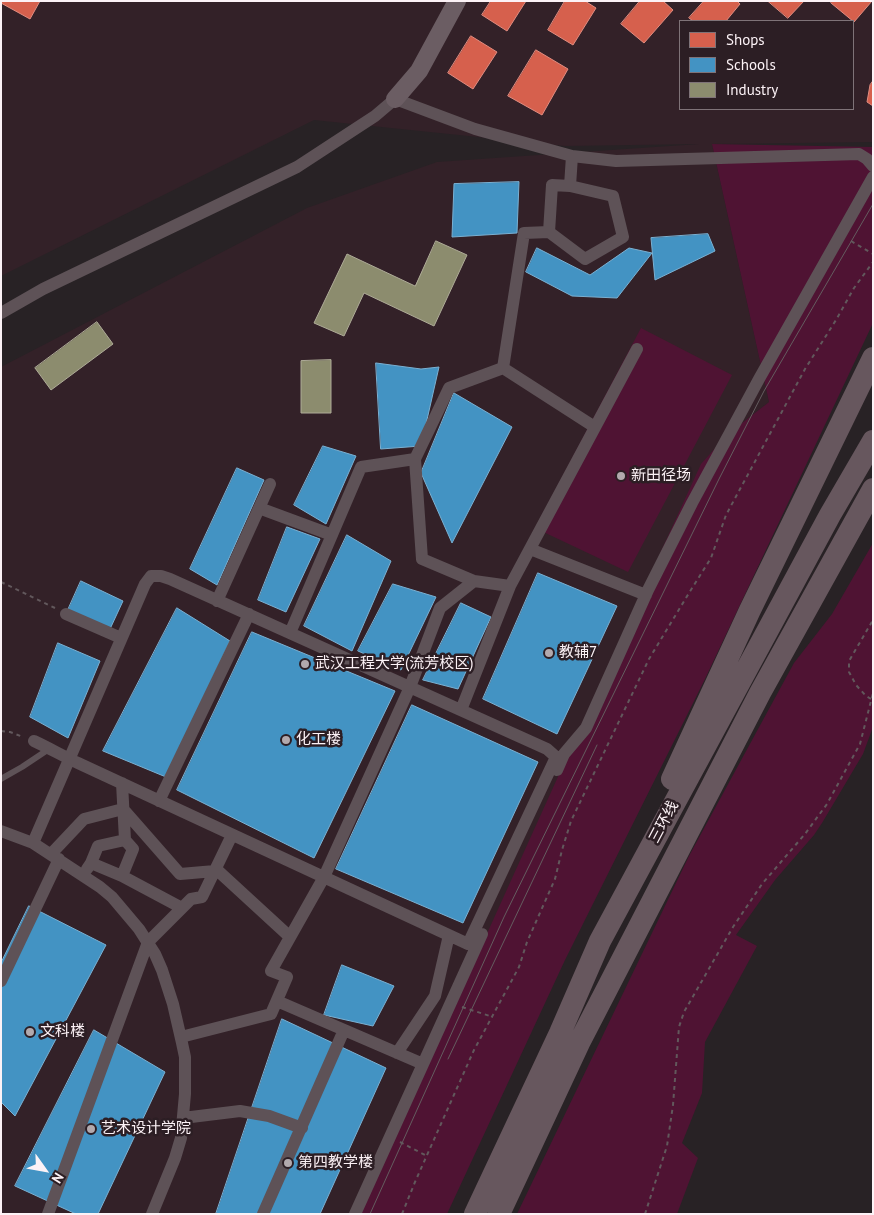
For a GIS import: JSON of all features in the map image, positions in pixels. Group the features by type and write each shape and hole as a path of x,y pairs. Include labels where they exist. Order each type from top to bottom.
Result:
{"highway":[{"path":"600,942 750,610 873,358"},
{"name":"三环线","path":"475,1214 560,1033 600,942 830,515 873,441"},
{"name":"三环线","path":"499,1214 579,1043 770,674 873,489"},
{"path":"770,674 817,610 873,513"}],"street":[{"path":"1,313 43,289 297,167 376,116 395,99 419,71 457,1"},
{"path":"395,99 475,130 572,156 616,162 859,154 868,159 873,166"},
{"path":"570,186 572,156"},
{"path":"355,1214 564,754 586,728 646,596 692,503 759,379 873,177"},
{"path":"503,368 524,232 549,232 585,259 623,237 613,196 570,186 552,185 549,232"},
{"path":"461,710 510,586 637,349"},
{"path":"503,368 590,424"},
{"path":"503,368 449,388 415,459 422,559 474,581 510,586"},
{"path":"290,633 362,467 415,459"},
{"path":"218,600 270,484"},
{"path":"258,508 332,535"},
{"path":"530,549 646,596"},
{"path":"33,843 70,759 121,638 145,584 151,576 162,576 218,600 548,749 556,757 468,944 159,801 70,759 34,741"},
{"path":"181,1037 271,1014 287,977 271,971 324,877 410,687 440,608 474,581"},
{"path":"66,614 121,638"},
{"path":"159,801 249,614"},
{"path":"122,783 125,840 133,849 122,876"},
{"path":"123,809 180,874 215,870 290,937"},
{"path":"1,981 55,856 84,819 123,809"},
{"path":"1,831 33,843 100,886 112,897 148,942 162,970 181,1037 185,1066 185,1094 181,1138 152,1214"},
{"path":"48,1214 148,942 191,899 202,897 232,835"},
{"path":"83,875 98,846 125,840"},
{"path":"91,862 182,908"},
{"path":"397,1053 435,996 449,935"},
{"path":"435,996 451,1003"},
{"path":"277,1001 423,1064"},
{"path":"263,1214 344,1030"},
{"path":"184,1118 240,1111 269,1116 302,1128"}],"lane":[{"path":"1,779 50,748"}],"path":[{"path":"402,1214 474,1050 519,967 527,942 555,879 571,821 649,658 711,558 726,515 804,369 854,288 873,262"},
{"path":"1,582 66,614"},
{"path":"871,699 856,684 849,672 849,661 873,620"},
{"path":"646,1214 667,1146 673,1105 679,1027 684,1012 733,927 762,884 805,834 827,804 860,744 873,693"},
{"path":"1,731 10,732 34,741"},
{"path":"451,1003 493,1017"},
{"path":"389,1138 427,1156"}],"shaded area":[{"name":"武汉工程大学(流芳校区)","path":"1,1 873,1 873,142 712,144 769,402 728,434 360,1214 1,1214 1,367 307,208 437,162 699,144 565,146 314,120 1,276"},
{"path":"712,144 873,147 873,323 705,679 565,960 447,1214 360,1214 701,464 728,434 769,402"},
{"name":"新田径场","path":"641,328 732,375 628,572 535,528"},
{"path":"873,543 873,727 863,754 822,823 775,880 736,935 757,946 705,1042 702,1093 682,1143 698,1158 677,1214 517,1214 689,856 794,663 832,614"}],"building: Shops":[{"path":"1,1 40,1 30,19 1,3"},
{"path":"491,1 526,1 507,31 482,15"},
{"path":"565,1 585,1 596,8 573,45 548,30"},
{"path":"640,1 663,1 673,10 644,43 621,24"},
{"path":"704,1 737,1 740,4 727,20 692,20 689,18"},
{"path":"768,1 804,1 788,18"},
{"path":"832,1 872,1 854,22 854,20 831,3"},
{"path":"471,36 497,52 473,89 448,73"},
{"path":"536,50 568,69 542,115 508,96"},
{"path":"873,81 873,106 867,102 870,85"}],"building: Schools":[{"path":"519,182 517,233 452,237 454,184"},
{"path":"708,234 715,251 655,280 651,238"},
{"path":"537,248 590,275 629,248 652,253 617,298 572,296 526,272"},
{"path":"376,363 421,369 439,367 421,446 381,449"},
{"path":"454,393 512,427 452,543 421,473"},
{"path":"323,446 356,456 326,524 294,505"},
{"path":"237,468 264,480 217,585 190,569"},
{"path":"287,527 320,539 286,612 258,600"},
{"path":"347,535 391,561 352,651 304,626"},
{"name":"教辅7","path":"538,573 617,606 557,734 483,699"},
{"path":"81,581 123,601 110,629 68,610"},
{"path":"393,584 436,597 401,670 358,651"},
{"path":"461,603 491,617 458,689 423,680"},
{"path":"177,608 230,641 166,777 103,751"},
{"name":"化工楼","path":"252,632 395,691 314,858 177,790"},
{"path":"58,643 100,661 68,738 30,717"},
{"path":"412,705 538,762 463,923 336,869"},
{"name":"文科楼","path":"29,906 106,945 15,1116 1,1102 1,963"},
{"path":"342,965 394,986 373,1026 324,1015"},
{"name":"第四教学楼","path":"282,1019 386,1068 320,1214 216,1214"},
{"name":"艺术设计学院","path":"94,1030 165,1072 98,1214 76,1214 15,1186"}],"building: Industry":[{"path":"436,241 467,255 434,326 364,293 344,336 314,323 347,254 415,286"},
{"path":"97,322 113,344 51,390 35,368"},
{"path":"331,360 331,413 301,413 301,361"}],"tram line":[{"path":"370,1214 504,917 719,479 764,391 873,204"},
{"path":"448,1059 597,745"}],"place":[{"name":"新田径场","path":"621,476"},
{"name":"教辅7","path":"549,653"},
{"name":"武汉工程大学(流芳校区)","path":"305,664"},
{"name":"化工楼","path":"286,740"},
{"name":"文科楼","path":"30,1032"},
{"name":"艺术设计学院","path":"91,1129"},
{"name":"第四教学楼","path":"288,1163"}]}
